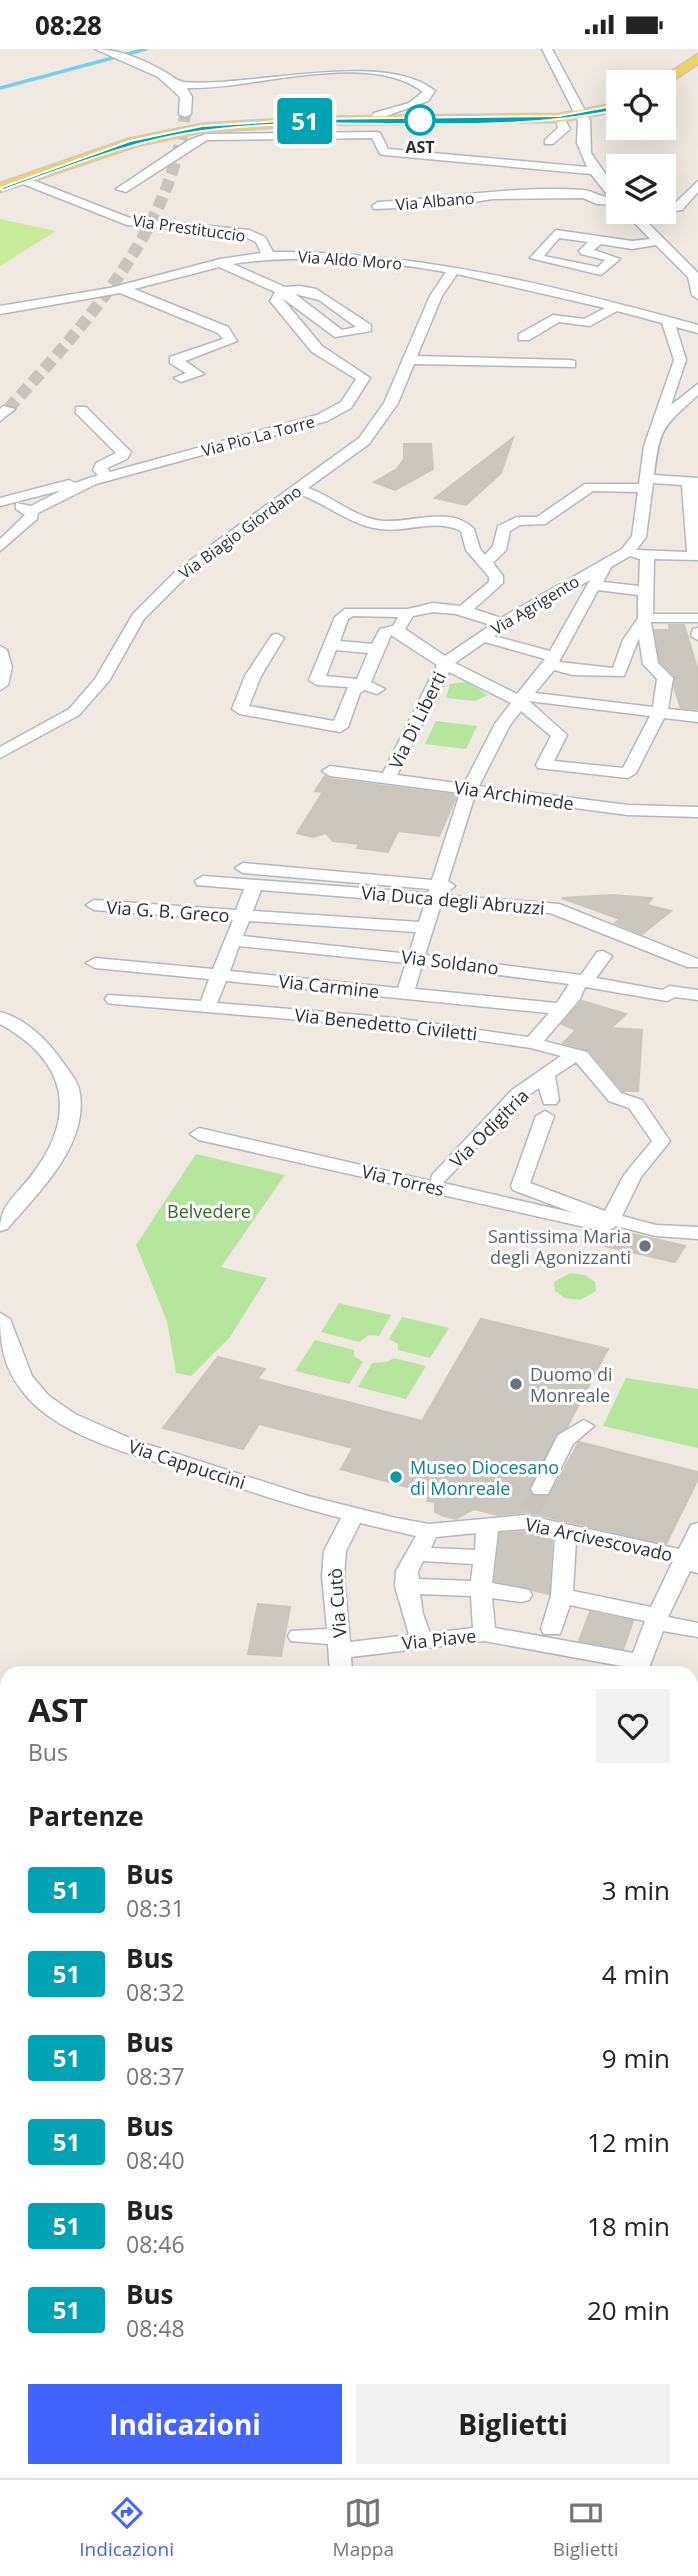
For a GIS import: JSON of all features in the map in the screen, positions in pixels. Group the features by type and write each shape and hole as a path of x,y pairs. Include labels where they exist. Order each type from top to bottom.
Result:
{"main road":[{"path":"676,73 698,58"},
{"path":"0,188 110,149 170,134 249,124 559,118 606,110"}],"street":[{"path":"100,49 141,65 177,85 186,96 185,114"},
{"path":"547,49 584,120 580,137 595,171 606,185"},
{"path":"177,85 209,85 334,63 364,61 406,68 427,87 429,91 424,99 378,115 376,120"},
{"path":"186,96 209,85"},
{"path":"549,142 564,129 559,118"},
{"path":"122,189 193,142 206,137 376,135 384,152 595,171"},
{"name":"Via Prestituccio","path":"22,180 127,221 153,226 245,233 261,240 270,256"},
{"path":"676,207 698,184"},
{"name":"Via Albano","path":"411,191 493,195 585,194 597,200 606,200"},
{"name":"Via Albano","path":"378,206 493,195"},
{"path":"642,224 694,277 698,295"},
{"path":"597,241 585,251 614,259 601,271 536,258 556,234 632,245 660,241"},
{"name":"Via Aldo Moro","path":"0,310 122,289 220,263 270,256 341,257 494,275 698,329"},
{"path":"220,263 283,291 340,334 366,328 313,290 283,291"},
{"name":"Via Biagio Giordano","path":"0,753 74,712 89,698 138,617 181,573 300,490 364,441 391,404 436,296 454,270"},
{"path":"122,289 223,330 231,341 175,360 197,374 181,378"},
{"name":"Via Pio La Torre","path":"91,481 322,418 346,405 363,378 317,349 276,302 275,296 283,291"},
{"path":"310,312 334,306"},
{"path":"524,337 558,318 586,323 615,307"},
{"path":"483,563 497,555 502,547 503,529 517,521 540,521 590,487 647,484 694,482 694,557 647,557 627,552 639,537 647,484 651,446 662,421 681,360 667,320"},
{"path":"411,360 570,365"},
{"path":"662,421 698,388"},
{"path":"81,410 124,452 122,456 101,466 100,470 109,477"},
{"path":"0,502 54,485 91,481"},
{"path":"0,502 31,511 91,481"},
{"path":"300,490 318,495 370,524 401,526 436,520 467,529 473,550 496,576 496,583 465,609"},
{"path":"0,547 28,522 31,511"},
{"name":"Via Agrigento","path":"446,662 502,624 627,552"},
{"path":"521,699 559,735 536,764 628,773 659,713 666,678 651,663 644,620 647,557"},
{"path":"405,993 469,790 521,699 553,660 606,563"},
{"path":"595,585 644,591"},
{"path":"370,687 317,680 342,617 350,612 408,613 428,608 465,609 502,624"},
{"path":"370,687 378,649 385,632 398,629 408,613"},
{"path":"644,620 698,618"},
{"path":"482,637 553,660 573,670 620,673 630,640 644,620"},
{"path":"398,629 403,636 459,672 521,699 698,717"},
{"path":"277,638 253,676 240,709 340,727 353,691 370,687"},
{"path":"330,645 378,649"},
{"path":"0,650 4,667 0,685"},
{"name":"Via Di Liberti","path":"388,778 446,662"},
{"name":"Via Archimede","path":"330,771 628,810 698,812"},
{"path":"243,868 438,891 544,896"},
{"name":"Via Duca degli Abruzzi","path":"203,881 254,886 438,891 553,908 693,963"},
{"path":"207,1007 254,886"},
{"name":"Via G. B. Greco","path":"94,905 427,928"},
{"name":"Via Soldano","path":"232,940 415,958 668,994 698,995"},
{"path":"532,1043 574,995 603,956"},
{"name":"Via Carmine","path":"96,963 562,1009"},
{"name":"Via Benedetto Civiletti","path":"114,999 395,1023 532,1043 581,1056 615,1097 636,1104 661,1141 633,1175 609,1222"},
{"path":"0,1017 20,1027 43,1046 59,1070 70,1089 70,1125 36,1182 0,1224"},
{"name":"Via Odigitria","path":"439,1179 518,1094 574,1055"},
{"path":"546,1075 548,1108 520,1186 609,1222 673,1234 698,1233"},
{"name":"Via Torres","path":"199,1134 609,1222"},
{"name":"Via Cappuccini","path":"0,1319 30,1389 62,1415 127,1445 353,1516 429,1531"},
{"path":"541,1489 565,1440 584,1426"},
{"name":"Via Cutò","path":"340,1654 333,1576 335,1551 353,1516"},
{"name":"Via Arcivescovado","path":"429,1531 528,1516 566,1530 692,1561"},
{"path":"484,1634 481,1589 488,1524"},
{"path":"549,1637 562,1596 566,1530"},
{"path":"639,1666 657,1619 692,1561 698,1530"},
{"path":"422,1640 412,1614 406,1586 407,1571 429,1531"},
{"path":"418,1554 483,1557"},
{"path":"406,1586 481,1589 522,1595"},
{"path":"562,1596 698,1630"},
{"name":"Via Piave","path":"299,1636 340,1654 422,1640 484,1634 549,1637 636,1666"}],"green space":[{"path":"0,219 56,231 0,266"},
{"path":"467,682 488,695 475,701 446,698 450,684"},
{"path":"436,721 477,726 466,749 425,744"},
{"name":"Belvedere","path":"196,1154 285,1175 221,1267 267,1278 230,1337 191,1376 176,1373 167,1321 136,1245"},
{"path":"570,1273 585,1275 595,1282 596,1291 580,1300 565,1298 555,1291 554,1282"},
{"path":"339,1303 391,1315 379,1336 369,1335 359,1342 321,1332"},
{"path":"402,1317 449,1328 430,1358 398,1350 398,1344 389,1339"},
{"path":"315,1340 354,1350 354,1356 363,1362 349,1384 295,1371"},
{"path":"394,1358 426,1366 406,1399 358,1387 372,1363 387,1362"},
{"path":"626,1378 698,1389 698,1448 603,1426"}],"building":[{"path":"513,438 501,473 466,505 435,498"},
{"path":"404,444 431,444 433,469 395,490 374,482 397,469 404,459"},
{"path":"669,625 684,625 698,671 698,709 681,708 674,687 675,676 660,662 655,630 670,630"},
{"path":"325,776 330,779 457,795 439,836 398,831 388,852 357,848 359,844 333,841 326,833 313,837 297,833 323,792 315,791"},
{"path":"612,895 652,898 647,905 671,911 642,934 615,923 620,919 562,898"},
{"path":"582,1001 626,1014 611,1028 642,1030 638,1091 623,1091 589,1050 563,1043 576,1030 562,1024"},
{"name":"Santissima Maria degli Agonizzanti","path":"615,1230 685,1246 675,1262 605,1246"},
{"path":"481,1319 608,1349 567,1427 556,1434 529,1490 534,1497 550,1495 579,1442 698,1472 698,1479 666,1544 526,1512 498,1515 474,1509 456,1519 444,1516 435,1512 435,1502 427,1501 430,1493 341,1469 353,1448 259,1424 243,1449 163,1428 218,1357 265,1369 257,1379 422,1421"},
{"path":"525,1532 552,1538 549,1594 495,1581 500,1533"},
{"path":"258,1604 290,1607 281,1656 248,1654"},
{"path":"590,1612 633,1621 623,1649 579,1641"}],"waterway":[{"path":"0,88 146,49"}],"tunnel":[{"path":"8,409 94,310 143,236 163,197 177,157 185,114"},
{"path":"531,1511 541,1489"}],"bus line":[{"name":"51","path":"0,188 133,142 202,128 314,121 559,118 606,110"}],"place":[{"name":"AST","path":"420,120"},
{"name":"Santissima Maria degli Agonizzanti","path":"645,1246"},
{"name":"Duomo di Monreale","path":"516,1384"},
{"name":"Museo Diocesano di Monreale","path":"396,1477"}]}
